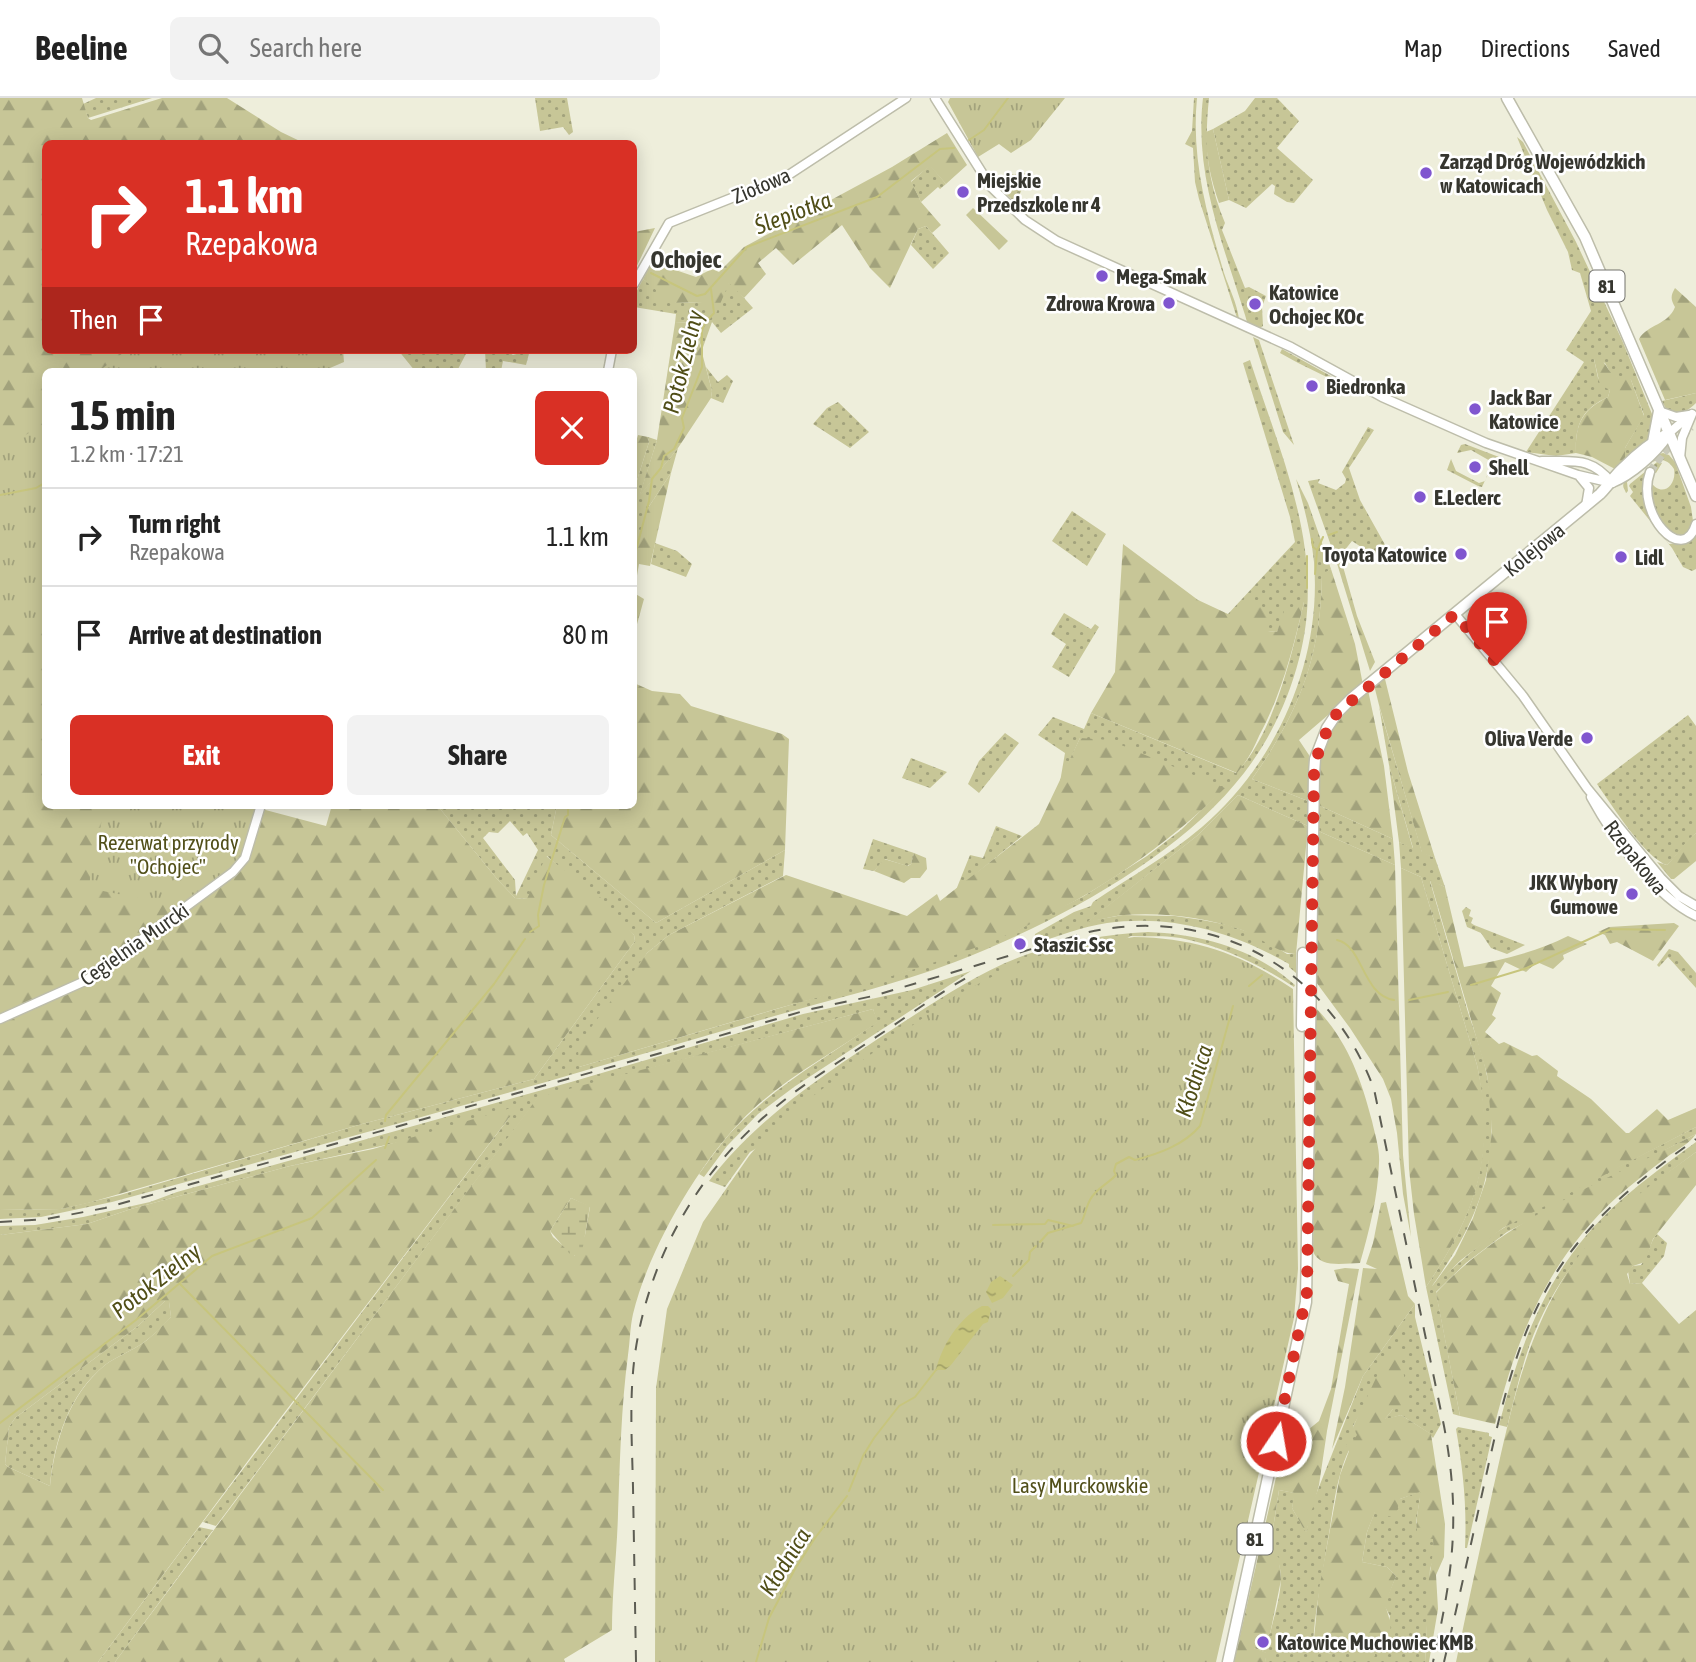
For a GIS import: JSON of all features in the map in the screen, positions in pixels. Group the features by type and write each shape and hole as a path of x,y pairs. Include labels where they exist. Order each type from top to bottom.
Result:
{"main road":[{"name":"81","path":"1507,98 1556,183"},
{"name":"81","path":"1514,98 1589,246 1669,433"},
{"path":"1653,442 1660,411"},
{"path":"1669,433 1696,496"},
{"name":"Kolejowa","path":"1455,614 1586,506 1612,483 1620,470 1653,442 1669,433"},
{"name":"Kolejowa","path":"1612,483 1623,478 1669,433"},
{"path":"1649,455 1663,452 1680,458"},
{"name":"81","path":"1228,1662 1306,1302 1309,1115 1302,1051 1302,987 1315,759 1327,728 1337,713 1455,614"}],"street":[{"name":"Ziołowa","path":"637,279 669,223 787,176 906,98"},
{"path":"935,98 991,187 1010,207 1047,235 1287,345 1391,401 1486,443 1578,475 1612,483"},
{"path":"1660,411 1694,419 1682,438 1680,458"},
{"name":"Kolejowa","path":"1669,433 1694,419"},
{"path":"1536,460 1583,461 1603,472 1620,470"},
{"path":"1603,472 1612,483"},
{"path":"1650,472 1646,488 1647,501 1663,530 1673,538 1684,539 1692,534 1696,524"},
{"path":"1578,475 1588,486 1590,493 1586,506"},
{"name":"Rzepakowa","path":"1455,614 1528,702 1587,788 1668,886 1696,906"},
{"name":"Rzepakowa","path":"1587,788 1598,808 1652,882 1675,904 1696,916"},
{"name":"Cegielnia Murcki","path":"0,1019 85,981 233,872 245,858 260,809"}],"green space":[{"path":"0,98 82,98 91,120 162,98 227,98 298,140 42,140 42,354 291,354 265,368 42,368 42,809 262,809 326,826 331,809 440,809 515,898 527,899 546,856 600,897 634,935 635,941 534,1079 362,1124 88,1203 61,1209 0,1210"},
{"path":"96,98 152,98 88,118 83,104"},
{"path":"535,98 567,98 573,132 569,135 563,127 540,131"},
{"path":"950,98 1065,98 1031,140 1011,153 999,144 978,157 948,102"},
{"path":"1194,98 1197,98 1198,165 1206,208 1239,319 1199,199 1193,148 1185,144 1192,131"},
{"path":"1203,98 1209,98 1208,162 1225,223 1222,230 1245,288 1249,287 1266,296 1262,307 1263,326 1260,328 1247,322 1212,208 1203,154"},
{"path":"1255,98 1277,98 1299,121 1277,148 1313,180 1294,203 1274,194 1275,186 1272,184 1246,208 1229,200 1213,129 1245,111"},
{"path":"1213,129 1229,200 1219,203 1207,151 1206,132"},
{"path":"947,133 967,165 946,184 930,166 911,181 921,202 941,225 932,233 926,226 918,229 890,288 870,268 842,225 793,265 776,248 758,263 766,274 744,298 729,283 715,316 702,302 676,303 655,300 656,290 643,279 652,262 696,277 712,269 719,272 744,247 892,167"},
{"path":"1517,137 1523,142 1576,242 1622,340 1652,414 1652,430 1647,442 1625,460 1625,448 1644,415 1631,380 1612,376 1605,363 1594,359 1598,378 1610,390 1608,397 1586,412 1582,419 1577,434 1576,453 1556,456 1526,452 1584,362 1566,350 1591,311 1580,273 1572,270 1568,252 1547,210"},
{"path":"930,165 946,184 940,189 938,187 921,202 911,182"},
{"path":"1027,173 1029,176 1016,201 1019,205 1000,189 991,176"},
{"path":"973,208 1008,241 999,250 966,215"},
{"path":"926,226 949,253 933,269 911,245 918,229"},
{"path":"655,228 637,266 637,231"},
{"path":"643,279 676,303 702,302 730,282 753,308 721,333 712,322 702,350 694,322 675,323 676,314 637,308 637,290"},
{"path":"1675,288 1696,307 1696,393 1665,400 1639,339 1647,330 1672,313 1675,307 1672,297"},
{"path":"694,322 712,391 711,398 678,448 639,497 657,440 675,323"},
{"path":"1253,337 1259,340 1294,445 1283,432"},
{"path":"1282,349 1356,390 1353,391 1289,358 1280,353"},
{"path":"122,354 343,354 344,362 330,368 103,368"},
{"path":"401,354 466,354 459,368 413,368"},
{"path":"485,354 529,354 526,365 503,361 502,368 486,368"},
{"path":"1598,356 1613,374 1631,380 1644,416 1625,448 1625,460 1615,469 1592,457 1576,453 1577,434 1582,419 1592,407 1608,397 1610,390 1600,385 1594,359"},
{"path":"1250,360 1287,470 1304,544 1308,582 1306,620 1299,659 1288,693 1256,756 1208,813 1142,865 1068,910 992,947 910,978 112,1202 41,1217 0,1219 0,1210 61,1209 120,1195 362,1124 534,1079 635,941 634,935 547,856 528,899 515,898 440,809 556,809 551,835 656,923 785,850 783,876 669,935 647,953 579,1067 910,970 1021,928 1084,896 1147,856 1181,830 1224,788 1080,738 1060,782 1065,753 1038,735 1053,717 1084,729 1091,713 1236,773 1249,757 1271,715 1294,645 1304,602 1280,625 1277,632 1268,631 1228,614 1295,542 1290,517 1243,363","holes":["510,821 523,836 527,833 538,850 516,896 515,880 483,838 489,832 498,833"]},
{"path":"706,367 718,382 727,375 733,381 723,403 711,398 712,391"},
{"path":"1696,393 1696,403 1683,412 1667,411 1662,401"},
{"path":"838,402 869,432 850,448 813,424 827,408"},
{"path":"42,425 42,625 0,614 0,451"},
{"path":"1368,427 1374,430 1349,468 1360,500 1388,550 1381,560 1352,541 1340,556 1335,557 1308,481 1320,479 1318,483 1336,490 1345,483 1342,472"},
{"path":"638,435 648,437 649,442 637,480"},
{"path":"648,437 657,440 640,495 678,448 671,473 646,511 637,546 637,480 649,442"},
{"path":"1465,444 1499,457 1496,457 1486,479 1492,462 1471,450 1457,453 1461,445"},
{"path":"1663,453 1675,462 1691,507 1691,530 1682,537 1668,532 1651,504 1651,482 1659,489 1671,485 1674,469 1669,463 1663,460 1650,463 1627,482 1626,493 1623,486 1636,469"},
{"path":"1451,459 1456,471 1479,483 1485,481 1482,487 1478,486 1447,470"},
{"path":"1657,462 1662,463 1656,473 1647,470"},
{"path":"1646,471 1643,500 1661,534 1630,496 1633,492 1629,486"},
{"path":"671,473 650,566 639,564 637,576 637,546 646,511"},
{"path":"1296,479 1308,503 1331,569 1322,575 1321,605 1312,658 1295,707 1252,779 1308,801 1308,826 1238,795 1198,835 1089,921 1123,915 1175,916 1228,925 1257,935 1287,954 1296,954 1296,973 1289,964 1246,943 1201,928 1155,921 1107,923 1034,944 1035,934 1074,912 1091,906 1202,827 1229,801 1273,741 1302,672 1315,599 1313,551"},
{"path":"1072,511 1106,534 1087,566 1052,541"},
{"path":"1696,535 1696,569 1692,571 1683,567 1666,541 1669,544 1687,542"},
{"path":"655,543 677,551 692,564 686,577 651,564"},
{"path":"1123,544 1198,600 1228,614 1233,614 1251,600 1268,610 1268,631 1277,632 1284,611 1304,602 1291,654 1274,704 1252,751 1237,773 1091,713 1115,672"},
{"path":"1340,556 1357,616 1375,662 1370,671 1335,557"},
{"path":"1331,569 1355,644 1363,685 1299,740 1309,755 1308,801 1252,779 1295,707 1312,658 1321,604 1322,574"},
{"path":"637,595 644,599 637,624"},
{"path":"1064,613 1091,629 1095,624 1099,627 1069,677 1052,667 1066,644 1051,634"},
{"path":"1385,676 1408,772 1435,858 1422,853 1379,705 1374,685"},
{"path":"637,684 652,691 680,694 691,706 782,734 789,739 785,850 656,923 551,835 556,809 637,809"},
{"path":"1368,690 1384,766 1393,839 1316,804 1320,767 1327,740 1342,717"},
{"path":"1379,706 1422,852 1435,858 1445,887 1430,881 1483,1059 1491,1106 1489,1162 1483,1187 1463,1237 1432,1286 1489,1237 1523,1216 1696,1127 1696,1134 1507,1232 1466,1263 1436,1292 1460,1416 1453,1414 1426,1287 1458,1233 1477,1182 1484,1128 1482,1098 1477,1065 1421,877 1401,868 1399,842 1413,848 1389,765"},
{"path":"1688,715 1696,726 1696,833 1667,865 1639,842 1597,784"},
{"path":"1005,733 1019,743 979,793 968,784 979,761"},
{"path":"1080,738 1109,740 1225,788 1154,849 1102,885 1020,929 903,972 579,1067 578,1048 583,1038 647,953 669,935 786,875 907,916 937,894 940,901 1039,824"},
{"path":"911,758 947,772 930,788 902,778"},
{"path":"1389,765 1413,849 1399,842"},
{"path":"1238,795 1308,826 1296,954 1275,948 1242,930 1199,919 1139,914 1087,922 1198,835"},
{"path":"1316,804 1393,839 1395,865 1316,830"},
{"name":"Rezerwat przyrody \"Ochojec\"","path":"104,809 257,809 238,864 183,907 88,888"},
{"path":"996,826 1022,836 956,890 970,855 983,858"},
{"path":"1316,830 1395,865 1403,1155 1411,1237 1391,1099 1383,1079 1316,982"},
{"path":"1696,833 1696,861 1671,879 1657,862 1667,865"},
{"path":"873,839 914,853 911,864 907,866 885,859 874,871 863,869"},
{"path":"914,853 926,858 927,869 920,878 911,878 904,883 874,871 884,859 908,866"},
{"path":"1401,868 1421,877 1477,1065 1483,1097 1483,1155 1478,1182 1458,1234 1426,1287 1409,1169"},
{"path":"1430,880 1445,887 1464,967 1517,955 1568,936 1587,944 1563,955 1564,959 1553,969 1537,962 1526,972 1505,962 1491,986 1501,993 1492,1015 1496,1018 1485,1032 1499,1044 1504,1042 1532,1056 1537,1055 1558,1071 1557,1076 1591,1099 1626,1133 1657,1109 1668,1120 1696,1108 1696,1127 1503,1228 1461,1260 1428,1292 1455,1255 1473,1218 1486,1180 1492,1131 1487,1074"},
{"path":"1466,907 1471,910 1469,916 1473,918 1471,923 1474,925 1525,945 1507,954 1491,948 1481,933 1467,927 1462,911"},
{"path":"1674,923 1679,926 1653,961 1617,942 1610,944 1605,935 1598,932 1609,927"},
{"path":"1148,932 1188,936 1226,946 1263,962 1295,985 1294,987 1242,958 1200,942 1172,937 1131,936 750,1152 725,1187 709,1181 749,1136 794,1098 893,1029 975,978 1010,961 1057,945 1102,936"},
{"name":"Lasy Murckowskie","path":"1134,937 1178,941 1218,950 1255,966 1293,989 1298,1269 1294,1318 1216,1662 655,1662 656,1388 667,1309 703,1222 749,1156 777,1123 953,997 1026,959"},
{"path":"1669,949 1678,952 1696,973 1696,988 1668,957 1659,967 1657,965"},
{"path":"971,971 794,1087 758,1114 727,1146 704,1177 699,1174 737,1126 791,1080 877,1022 873,1009 538,1098 216,1526 203,1522 509,1118 290,1166 131,1209 87,1224 0,1235 0,1226 35,1225 150,1202 177,1192 803,1014 912,990"},
{"path":"1316,1008 1336,1033 1352,1060 1368,1105 1378,1147 1375,1201 1360,1263 1327,1263 1316,1257 1313,1251"},
{"path":"873,1009 878,1022 789,1080 741,1121 691,1186 650,1264 631,1324 621,1434 612,1630 564,1659 565,1662 115,1662 538,1097","holes":["571,1198 590,1207 585,1235 575,1256 553,1237 550,1231"]},
{"path":"518,1106 98,1662 0,1662 0,1235 87,1224 131,1209 290,1166 373,1149","holes":["165,1301 169,1302 171,1317 143,1343 105,1365 82,1390 60,1435 50,1486 8,1467 5,1464 9,1427 15,1418 138,1326"]},
{"path":"1696,1134 1617,1197 1572,1247 1538,1301 1525,1330 1495,1424 1460,1416 1436,1293 1464,1266 1525,1222"},
{"path":"1696,1142 1696,1152 1616,1217 1572,1266 1553,1294 1538,1325 1522,1367 1507,1427 1499,1425 1517,1362 1529,1332 1557,1276 1575,1250 1620,1201"},
{"path":"1696,1152 1696,1185 1653,1239 1645,1262 1633,1266 1627,1274 1630,1284 1642,1283 1679,1324 1696,1310 1696,1662 1456,1662 1510,1416 1530,1349 1543,1317 1578,1257 1601,1229 1635,1198"},
{"path":"571,1198 590,1206 581,1258 570,1254 550,1231"},
{"path":"1386,1202 1408,1296 1415,1304 1363,1376 1332,1449 1345,1387 1363,1268 1377,1269 1366,1264 1381,1203"},
{"path":"1657,1234 1667,1243 1664,1256 1642,1283 1630,1284 1628,1271 1633,1266 1641,1265"},
{"path":"1359,1269 1319,1485 1306,1533 1292,1508 1294,1493 1279,1490 1270,1548 1279,1558 1281,1580 1270,1634 1255,1636 1254,1648 1267,1653 1265,1662 1234,1662 1282,1451 1319,1421 1331,1389 1349,1284 1338,1281 1334,1270"},
{"path":"165,1301 169,1301 171,1317 143,1343 105,1365 92,1377 73,1404 55,1452 50,1486 8,1467 5,1464 9,1427 15,1418 138,1326"},
{"path":"1415,1304 1415,1317 1441,1424 1433,1438 1401,1415 1384,1420 1393,1409 1360,1414 1353,1426 1358,1435 1340,1473 1313,1648 1331,1654 1340,1651 1341,1647 1350,1642 1354,1648 1375,1649 1384,1644 1390,1616 1384,1605 1396,1576 1387,1567 1362,1562 1367,1532 1375,1511 1421,1491 1416,1523 1433,1539 1434,1557 1430,1569 1425,1662 1265,1662 1266,1653 1254,1648 1254,1636 1270,1634 1278,1601 1280,1567 1270,1548 1279,1490 1295,1493 1292,1508 1306,1532 1313,1502 1363,1376"},
{"path":"1399,1340 1408,1404 1393,1409 1385,1419 1401,1415 1431,1434 1445,1524 1444,1557 1436,1575 1438,1609 1429,1662 1425,1662 1427,1598 1433,1539 1419,1539 1417,1533 1420,1492 1400,1499 1395,1518 1375,1512 1367,1532 1362,1562 1387,1567 1396,1576 1385,1605 1390,1624 1387,1640 1375,1649 1375,1656 1367,1661 1357,1656 1350,1642 1341,1647 1338,1654 1313,1648 1319,1589 1340,1475 1349,1451 1345,1445 1357,1435 1353,1427 1383,1363"},
{"path":"1458,1427 1489,1433 1492,1437 1467,1548 1464,1488 1456,1429"},
{"path":"199,1527 213,1530 115,1662 98,1662"}],"water":[{"path":"1000,1276 1013,1285 1003,1298 992,1303 986,1292 991,1282"},
{"path":"982,1306 991,1309 988,1322 983,1324 951,1365 945,1370 936,1370 942,1351 953,1333 966,1318"}],"waterway":[{"name":"Ślepiotka","path":"969,140 984,130 1008,98"},
{"name":"Ślepiotka","path":"651,273 697,296 705,294 747,247 877,197 940,149 954,148"},
{"name":"Potok Zielny","path":"637,547 652,479 661,468 664,456 674,449 684,428 682,418 702,367 702,331 714,313 711,289"},
{"name":"Ślepiotka","path":"0,495 42,484"},
{"path":"1329,535 1337,532"},
{"path":"1315,574 1317,551 1323,537"},
{"path":"1312,539 1313,547 1317,550"},
{"path":"1307,556 1307,588"},
{"name":"Potok Zielny","path":"530,932 539,926 538,915 544,885 568,809"},
{"name":"Kłodnica","path":"1471,985 1524,969 1611,929 1665,930"},
{"name":"Potok Zielny","path":"385,1121 386,1115 494,984 525,939"},
{"name":"Kłodnica","path":"1337,940 1352,951 1375,989 1394,1000"},
{"name":"Kłodnica","path":"1249,986 1262,975"},
{"name":"Kłodnica","path":"1409,1000 1448,992"},
{"name":"Kłodnica","path":"1040,1242 1048,1233 1081,1223 1092,1196 1116,1175 1116,1164 1129,1157 1135,1160 1170,1148 1200,1126 1233,1006"},
{"name":"Potok Zielny","path":"385,1148 389,1137"},
{"name":"Potok Zielny","path":"0,1423 136,1320 212,1256 312,1218 376,1160"},
{"path":"993,1225 1045,1224 1048,1220 1073,1226"},
{"name":"Kłodnica","path":"1013,1276 1029,1260 1030,1252 1036,1246"},
{"path":"180,1284 383,1490"},
{"name":"Kłodnica","path":"849,1491 863,1456 874,1438 899,1406 915,1397 936,1370"},
{"name":"Kłodnica","path":"756,1662 769,1618 795,1569 847,1496"}],"tunnel":[{"path":"1650,472 1663,453 1691,427"}],"railway":[{"path":"0,1222 47,1219 105,1208 807,1010 873,996 1089,932 1136,926 1180,928 1223,938 1262,955 1297,979 1328,1010 1354,1047 1374,1089 1449,1459 1453,1517 1450,1572 1433,1662"},
{"path":"636,1662 631,1420 633,1371 642,1318 652,1283 682,1216 724,1157 749,1130 777,1106 936,996 975,973"},
{"path":"1444,1662 1507,1390 1516,1359 1541,1299 1557,1271 1603,1214 1648,1175 1696,1139"}],"place":[{"name":"Zarząd Dróg Wojewódzkich w Katowicach","path":"1426,173"},
{"name":"Miejskie Przedszkole nr 4","path":"963,192"},
{"name":"Mega-Smak","path":"1102,276"},
{"name":"Zdrowa Krowa","path":"1169,303"},
{"name":"Katowice Ochojec KOc","path":"1255,304"},
{"name":"Biedronka","path":"1312,386"},
{"name":"Jack Bar Katowice","path":"1475,409"},
{"name":"Shell","path":"1475,467"},
{"name":"E.Leclerc","path":"1420,497"},
{"name":"Toyota Katowice","path":"1461,554"},
{"name":"Lidl","path":"1621,557"},
{"name":"Oliva Verde","path":"1587,738"},
{"name":"JKK Wybory Gumowe","path":"1632,894"},
{"name":"Staszic Ssc","path":"1020,944"},
{"name":"Katowice Muchowiec KMB","path":"1263,1642"}],"district":[{"name":"Ochojec","path":"686,259"}],"route":[{"path":"1276,1441 1307,1292 1310,929 1315,759 1327,728 1337,713 1455,614 1497,664"}]}
